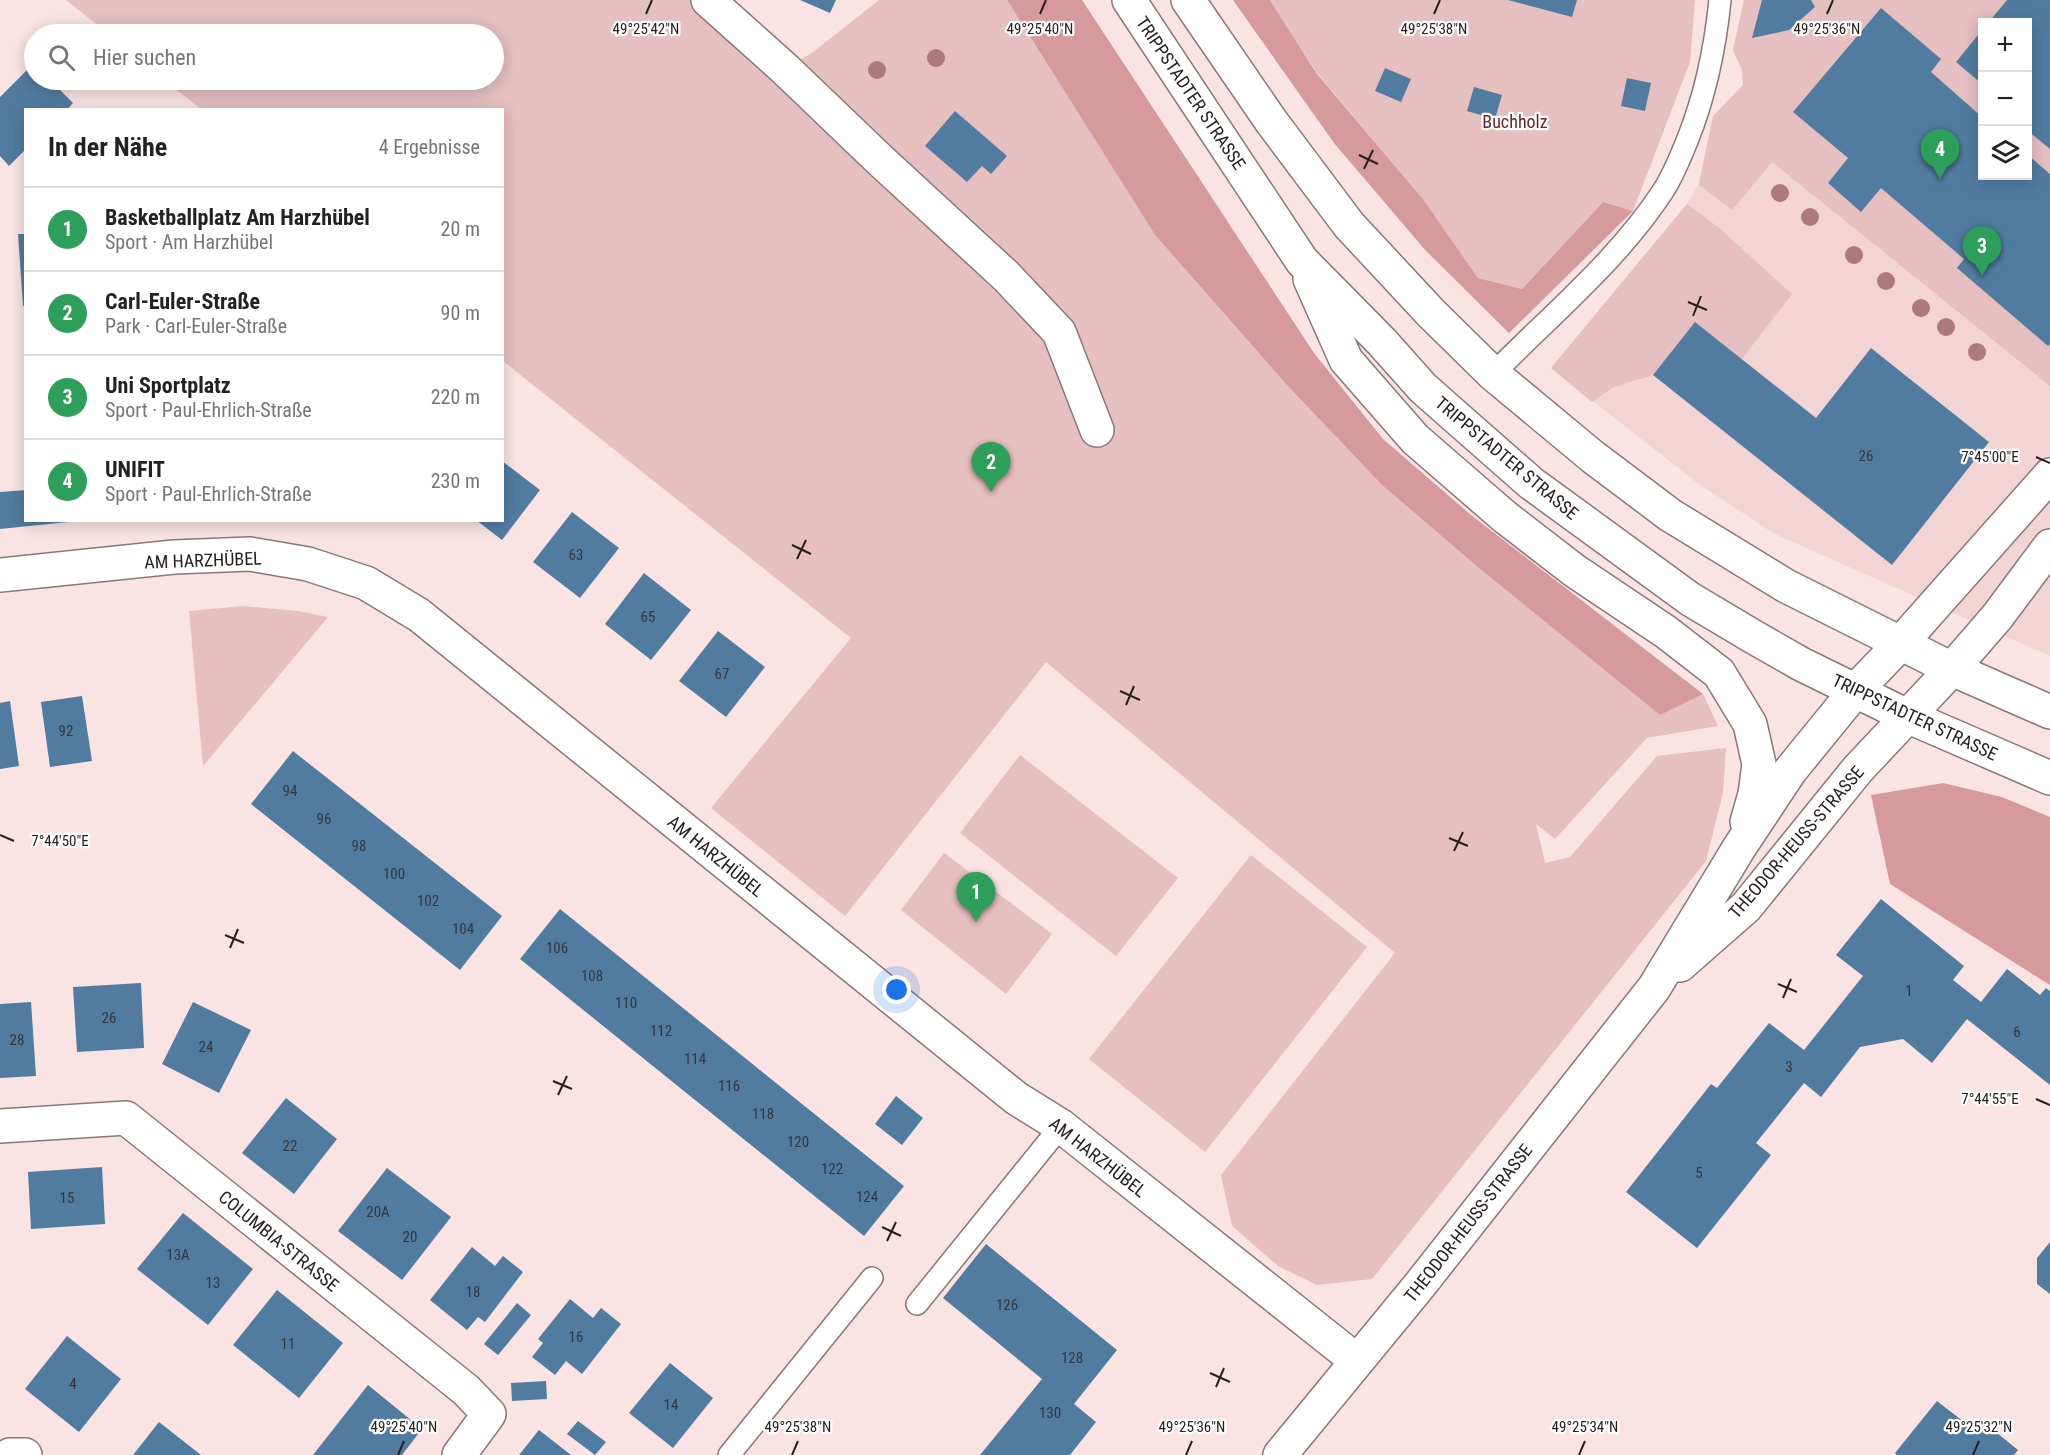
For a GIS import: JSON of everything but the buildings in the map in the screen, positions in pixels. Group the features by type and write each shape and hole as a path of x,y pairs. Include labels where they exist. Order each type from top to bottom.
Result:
{"street":[{"name":"TRIPPSTADTER STRASSE","path":"1129,0 1302,261 1382,342 1423,388 1531,483 1690,599 1801,664 1907,716 2050,778"},
{"path":"1188,0 1271,121 1349,225 1431,313 1493,374 1593,457 1670,515 1786,586 1952,669 2050,712"},
{"path":"715,2 880,160 1006,276 1059,332 1097,430"},
{"path":"1302,261 1346,360 1415,439 1514,524 1575,571 1666,632 1719,673 1750,724 1759,764 1755,794 1739,848"},
{"name":"THEODOR-HEUSS-STRASSE","path":"1280,1455 1419,1286 1654,988 1739,848 1790,771 1856,690 1900,644 2050,475"},
{"name":"THEODOR-HEUSS-STRASSE","path":"1654,988 1746,907 1858,769 1952,669 1996,617 2050,546"},
{"name":"AM HARZHÜBEL","path":"0,575 174,558 250,554 309,564 366,583 419,615 988,1076 1016,1098 1061,1126 1357,1361"},
{"path":"2050,579 2050,590"},
{"name":"COLUMBIA-STRASSE","path":"0,1126 126,1118 466,1390 489,1414 459,1455"},
{"path":"9,1455 25,1455"}],"lane":[{"path":"1493,374 1634,231 1665,189 1700,109 1712,61 1720,0"},
{"path":"916,1304 1061,1126"},
{"path":"729,1455 872,1278"}],"shaded area":[{"path":"1007,0 1082,0 1314,353 1383,439 1471,515 1703,694 1660,715 1480,569 1382,485 1286,384 1155,235"},
{"path":"1233,0 1270,0 1317,74 1423,199 1478,278 1522,289 1603,202 1633,211 1509,333 1426,251 1334,143"},
{"path":"1744,0 2050,0 2050,656 1773,533 1696,482 1551,368 1687,204 1698,185 1713,116 1743,85 1742,70 1733,50"},
{"path":"1943,783 2002,797 2050,817 2050,985 1890,884 1871,795"}],"green space":[{"path":"66,0 708,0 785,69 812,53 879,0 1007,0 1155,235 1286,384 1382,485 1480,569 1659,714 1703,694 1718,726 1647,738 1555,839 1536,824 1545,863 1570,857 1657,756 1726,748 1723,793 1706,861 1372,1279 1317,1285 1278,1266 1232,1226 1221,1175 1395,953 1046,662 845,916 711,808 851,638 504,362 504,108 200,108 177,90 504,90 504,24 96,24"},
{"name":"Buchholz","path":"1270,0 1695,0 1690,62 1633,211 1603,202 1522,289 1478,278 1423,199 1317,73"},
{"path":"1744,0 2050,0 2050,386 1772,162 1732,210 1699,185 1713,116 1743,85 1742,70 1733,50"},
{"path":"1687,204 1718,227 1792,294 1742,359 1695,323 1653,375 1614,387 1592,402 1551,368"},
{"path":"243,606 297,611 328,617 203,766 189,611"},
{"path":"1020,755 1178,878 1116,956 960,833"},
{"path":"944,853 1052,934 1006,994 901,910"},
{"path":"1251,855 1367,947 1205,1152 1089,1059"}],"place":[{"name":"UNIFIT","path":"1940,179"},
{"name":"Uni Sportplatz","path":"1982,276"},
{"name":"Carl-Euler-Straße","path":"991,492"},
{"name":"Basketballplatz Am Harzhübel","path":"976,922"}]}
